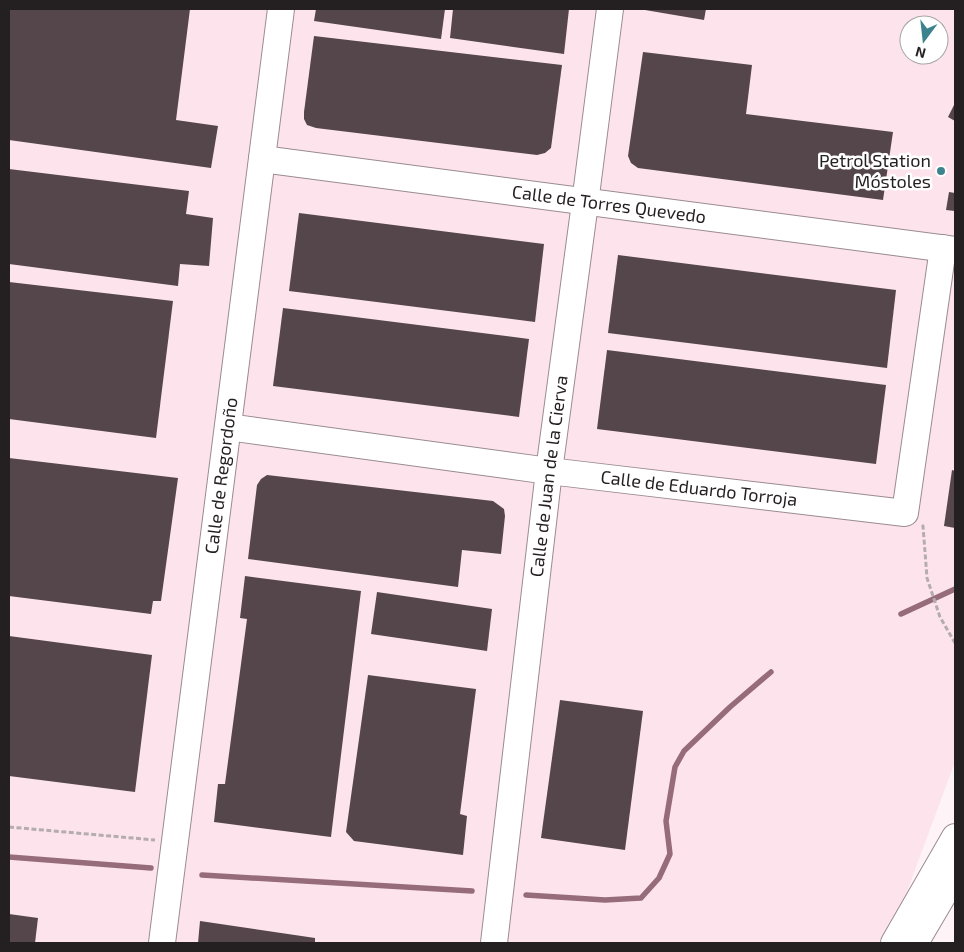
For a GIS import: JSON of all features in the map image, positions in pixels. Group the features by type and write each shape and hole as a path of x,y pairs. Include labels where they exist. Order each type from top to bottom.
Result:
{"street":[{"name":"Calle de Regordoño","path":"162,943 281,9"},
{"name":"Calle de Juan de la Cierva","path":"494,943 549,471 586,203 610,9"},
{"name":"Calle de Torres Quevedo","path":"262,159 586,203 949,249"},
{"path":"905,513 949,249"},
{"name":"Calle de Eduardo Torroja","path":"228,427 549,471 905,513"},
{"path":"894,943 955,837"},
{"path":"916,943 955,875"}],"path":[{"path":"905,513 924,526 927,578 940,618 955,643"},
{"path":"9,827 175,842"}],"shaded area":[{"path":"9,9 955,9 955,762 888,943 9,943"}],"building":[{"path":"9,9 190,9 176,120 218,126 211,168 9,140"},
{"path":"316,9 445,9 441,39 314,21"},
{"path":"453,9 569,9 564,54 450,38"},
{"path":"646,9 706,9 704,20"},
{"path":"314,36 562,65 551,148 545,153 537,155 316,128 307,125 304,119 304,112"},
{"path":"643,52 752,65 746,114 893,132 883,200 638,168 631,163 628,156"},
{"path":"955,103 955,121 948,117"},
{"path":"9,169 189,191 186,214 213,218 209,266 180,264 178,286 9,264"},
{"path":"949,192 955,193 955,211 946,210"},
{"path":"299,213 544,244 535,322 289,291"},
{"path":"618,255 896,290 887,368 608,333"},
{"path":"9,282 173,301 156,438 9,419"},
{"path":"283,308 529,339 519,417 273,386"},
{"path":"607,350 886,385 876,464 597,429"},
{"path":"9,458 178,478 161,601 153,601 151,614 9,596"},
{"path":"952,470 955,471 955,528 944,526"},
{"path":"267,475 493,501 504,509 501,554 462,550 458,587 248,559 257,485"},
{"path":"245,576 361,591 331,837 214,822 218,784 225,784 247,619 240,618"},
{"path":"377,592 492,609 487,651 371,634"},
{"path":"9,636 152,655 135,792 9,776"},
{"path":"368,675 476,689 460,814 467,816 463,855 354,841 346,832"},
{"path":"560,700 643,711 625,850 541,838"},
{"path":"9,914 38,918 35,943 9,943"},
{"path":"200,921 315,938 315,943 198,943"}],"waterway":[{"path":"901,614 955,589"},
{"path":"526,895 605,900 641,898 659,878 670,854 666,821 675,767 684,751 730,707 771,672"},
{"path":"9,857 151,868"},
{"path":"202,875 472,891"}],"place":[{"name":"Petrol Station Móstoles","path":"941,171"}]}
